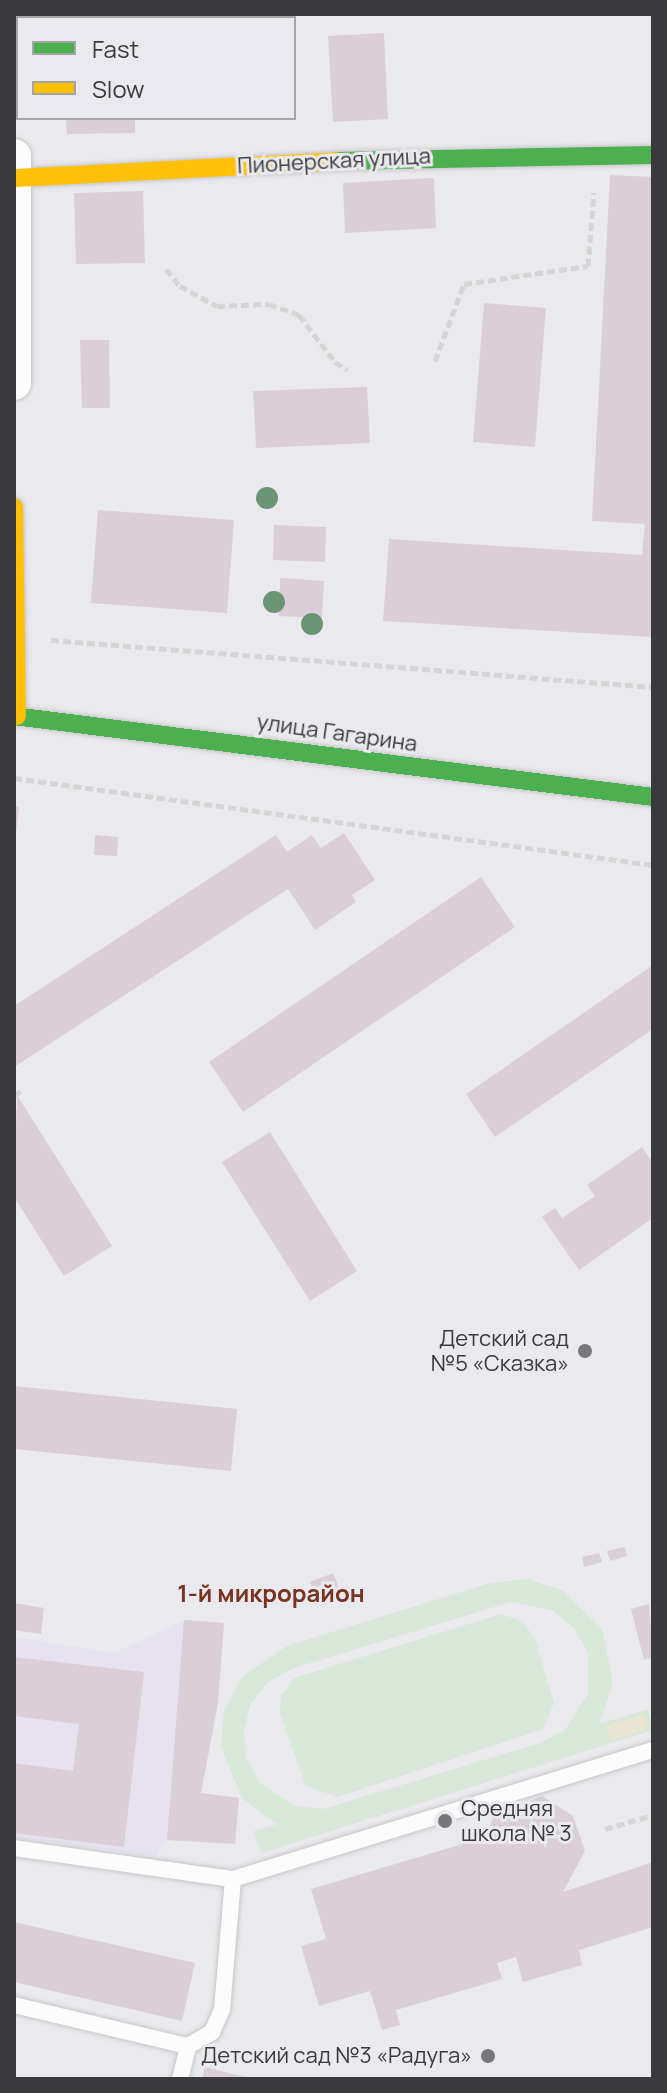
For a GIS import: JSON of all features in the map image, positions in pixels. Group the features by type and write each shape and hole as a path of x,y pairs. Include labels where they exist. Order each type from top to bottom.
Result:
{"street":[{"name":"Пионерская улица","path":"14,383 15,167 409,156 653,155"},
{"path":"14,507 16,716"},
{"name":"улица Гагарина","path":"16,716 653,797"}],"lane":[{"path":"14,1848 233,1879 653,1750"},
{"path":"14,2005 188,2046 212,2032 222,2010 233,1879"},
{"path":"180,2079 188,2046"}],"path":[{"path":"435,361 464,284 588,266 596,155"},
{"path":"166,269 180,286 217,306 269,304 299,315 335,362 348,370"},
{"path":"17,637 653,687"},
{"path":"14,778 653,865"},
{"path":"14,1095 24,1090"},
{"path":"605,1829 653,1815"}],"shaded area":[{"path":"184,1620 224,1623 218,1703 201,1793 238,1798 235,1844 168,1840 156,1856 14,1838 14,1637 114,1653"}],"green space":[{"path":"527,1579 562,1590 602,1629 613,1683 599,1724 648,1709 653,1730 261,1853 254,1831 277,1824 242,1798 221,1747 224,1710 242,1677 287,1646 490,1583","holes":["511,1602 552,1610 574,1628 588,1652 588,1694 565,1730 540,1743 323,1809 295,1806 260,1783 246,1758 244,1730 251,1703 269,1681 294,1668"]},
{"path":"501,1614 522,1621 535,1639 554,1703 543,1729 338,1797 306,1786 280,1713 281,1696 294,1678"}],"sand":[{"path":"644,1714 648,1729 611,1741 606,1726"}],"building":[{"path":"384,33 388,119 333,122 328,36"},
{"path":"66,120 135,120 135,133 67,134"},
{"path":"610,175 653,177 653,637 383,621 389,539 642,555 645,524 592,521"},
{"path":"434,178 436,228 345,233 343,183"},
{"path":"143,191 145,263 76,264 74,193"},
{"path":"484,303 546,308 535,447 473,442"},
{"path":"80,340 109,340 110,408 82,408"},
{"path":"367,387 370,443 256,448 253,391"},
{"path":"98,510 234,520 227,613 91,603"},
{"path":"274,525 326,527 325,562 273,560"},
{"path":"280,578 324,581 322,618 279,616"},
{"path":"14,806 19,807 16,834 14,834"},
{"path":"344,833 375,880 352,895 356,902 315,930 288,889 14,1067 14,1006 276,835 287,852 312,835 321,848"},
{"path":"95,835 118,837 117,856 94,855"},
{"path":"481,877 515,927 243,1112 209,1062"},
{"path":"653,965 653,1029 495,1137 466,1094"},
{"path":"17,1095 112,1246 64,1276 14,1197"},
{"path":"270,1132 357,1271 310,1301 222,1162"},
{"path":"642,1147 653,1163 653,1218 579,1270 542,1217 555,1208 562,1218 595,1196 587,1185"},
{"path":"14,1386 237,1409 231,1471 14,1449"},
{"path":"625,1547 627,1556 610,1561 607,1551"},
{"path":"599,1553 602,1562 584,1567 582,1557"},
{"path":"333,1573 343,1597 320,1606 310,1582"},
{"path":"14,1603 44,1608 41,1634 14,1630"},
{"path":"649,1604 653,1657 644,1660 631,1609"},
{"path":"184,1620 224,1623 218,1703 201,1793 239,1798 235,1844 167,1840"},
{"path":"14,1657 144,1672 124,1847 14,1833 14,1763 73,1771 79,1724 14,1716"},
{"path":"542,1796 573,1816 585,1851 563,1892 653,1862 653,1927 579,1950 582,1965 523,1982 516,1957 497,1963 502,1979 396,2010 400,2025 382,2030 370,1991 319,2006 301,1946 326,1939 311,1889 486,1837 494,1815"},
{"path":"14,1922 195,1963 182,2021 14,1982"},
{"path":"205,2067 249,2078 249,2079 202,2079"}],"traffic: fast":[{"path":"337,161 653,155"},
{"path":"14,716 653,797"}],"traffic: slow":[{"path":"15,178 337,161"},
{"path":"14,507 17,716"}],"place":[{"name":"Детский сад №5 «Сказка»","path":"585,1351"},
{"name":"Средняя школа № 3","path":"445,1821"},
{"name":"Детский сад №3 «Радуга»","path":"488,2056"}],"district":[{"name":"1-й микрорайон","path":"271,1593"}]}
